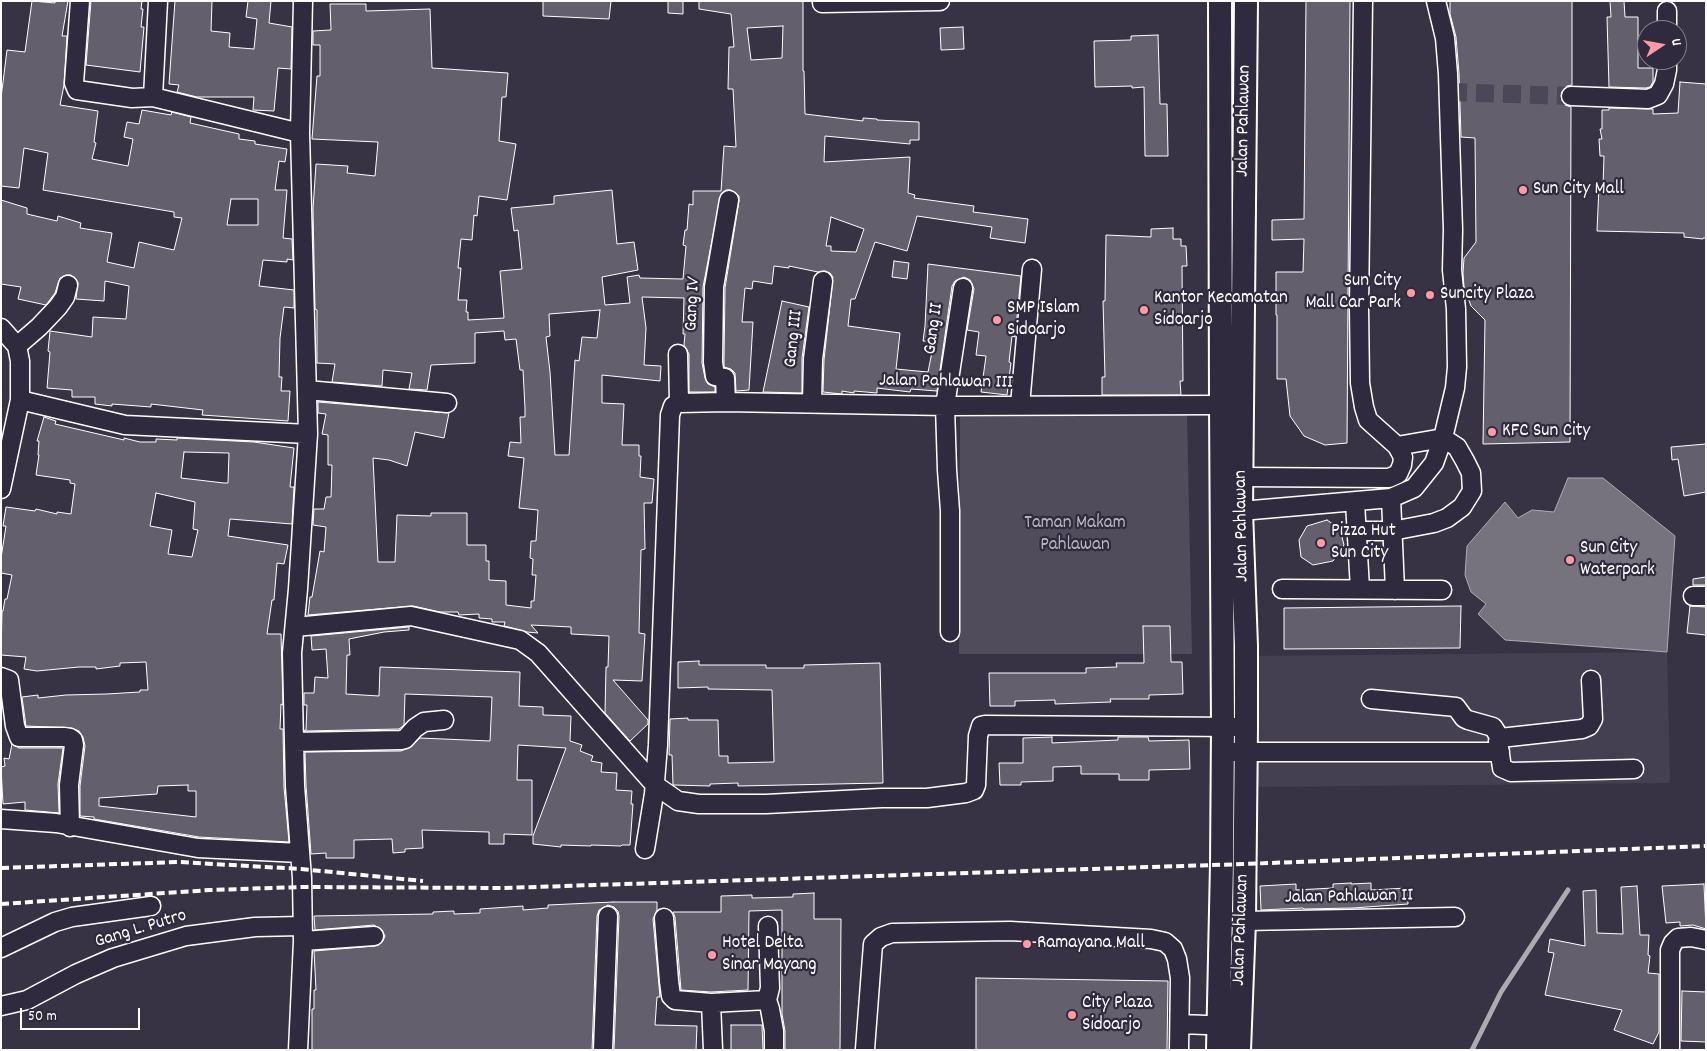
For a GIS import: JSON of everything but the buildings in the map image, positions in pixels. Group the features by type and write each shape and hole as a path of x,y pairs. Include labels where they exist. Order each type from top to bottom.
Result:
{"main road":[{"name":"Jalan Pahlawan","path":"1220,1 1222,864 1229,1025 1239,1050"},
{"name":"Jalan Pahlawan","path":"1218,1050 1229,1025 1244,921 1246,646 1241,511 1246,1"}],"street":[{"path":"80,1 74,83 76,89 132,98 153,97 300,133"},
{"path":"153,97 158,1"},
{"path":"298,1050 302,878 295,786 292,653 308,434 300,133 303,1"},
{"path":"822,3 940,1"},
{"path":"1242,477 1388,478 1398,474 1402,465 1403,457 1397,446 1368,420 1360,383 1359,307 1363,1"},
{"path":"1241,511 1391,498 1414,488 1434,464 1443,438 1455,388 1457,367 1456,309 1452,270 1453,230 1448,74 1445,38 1436,1"},
{"path":"1667,11 1667,20"},
{"path":"1572,96 1648,99 1658,94 1664,84 1667,70"},
{"name":"Gang IV","path":"726,402 725,378 714,376 714,287 729,200"},
{"path":"1020,406 1032,269"},
{"name":"Gang III","path":"812,402 812,359 822,280"},
{"path":"17,346 40,327 58,307 65,297 68,285"},
{"name":"Gang II","path":"950,632 950,511 946,406 963,288"},
{"path":"1,328 17,346 20,361 20,400 2,481"},
{"path":"645,849 653,796 670,415 676,405 678,354"},
{"path":"307,390 447,403"},
{"path":"20,400 125,424 308,434"},
{"name":"Jalan Pahlawan III","path":"676,405 726,402 812,402 946,406 1220,405"},
{"path":"1357,531 1392,531 1434,523 1447,518 1462,507 1472,491 1471,474 1465,461 1457,447 1443,438 1397,446"},
{"path":"1288,477 1291,507"},
{"path":"1391,498 1395,590"},
{"path":"1355,502 1360,589"},
{"path":"1282,589 1442,590"},
{"path":"295,627 411,616 520,640 538,653 653,796 699,804 766,804 882,798 927,798 966,793 974,790 976,786 979,730 985,724 1246,727"},
{"path":"1,677 9,680 15,726 19,737 64,737 73,740 69,785 70,827"},
{"path":"1223,751 1245,753 1500,745 1582,730 1589,726 1593,719 1591,680"},
{"path":"1371,699 1456,707 1464,718 1493,727 1500,745 1502,768 1511,772 1634,769"},
{"path":"294,742 401,740 405,739 415,728 424,722 444,720"},
{"path":"1,820 48,822 198,848 300,853"},
{"path":"1,948 55,922 151,906"},
{"path":"602,1050 608,916"},
{"name":"Jalan Pahlawan II","path":"1244,921 1455,917"},
{"path":"664,918 671,996 674,1000 711,1003 767,1000"},
{"path":"768,926 770,988 767,1000 774,1031 774,1050"},
{"name":"Gang L. Putro","path":"1,1006 27,1000 76,974 113,958 186,936 255,927 302,933 374,936"},
{"path":"865,1049 873,944 881,937 892,933 1010,931 1151,939 1165,942 1173,949 1177,959 1180,978 1179,1050"},
{"path":"1670,1050 1670,950 1678,938 1691,937 1706,940"},
{"path":"711,1003 713,1050"},
{"path":"1180,1024 1229,1025"}],"shaded area":[{"name":"Sun City Waterpark","path":"1568,478 1603,478 1675,536 1667,652 1505,640 1478,614 1486,604 1471,592 1465,575 1467,546 1505,502 1518,518 1532,510 1554,512"},
{"path":"1667,652 1670,783 1249,787 1248,656"}],"green space":[{"name":"Taman Makam Pahlawan","path":"1187,415 1192,654 959,654 960,417"}],"waterway":[{"path":"1472,1050 1501,992 1568,890"}],"tunnel":[{"path":"1449,92 1571,96"}],"railway":[{"path":"1,904 210,890 302,887 503,888 1244,864 1706,846"},
{"path":"1,868 179,862 301,869 423,881"}],"place":[{"name":"Sun City Mall","path":"1523,190"},
{"name":"Sun City Mall Car Park","path":"1411,293"},
{"name":"Suncity Plaza","path":"1430,295"},
{"name":"Kantor Kecamatan Sidoarjo","path":"1144,310"},
{"name":"SMP Islam Sidoarjo","path":"997,320"},
{"name":"KFC Sun City","path":"1492,432"},
{"name":"Pizza Hut Sun City","path":"1321,543"},
{"name":"Sun City Waterpark","path":"1570,560"},
{"name":"Ramayana Mall","path":"1027,944"},
{"name":"Hotel Delta Sinar Mayang","path":"712,955"},
{"name":"City Plaza Sidoarjo","path":"1072,1015"}]}
